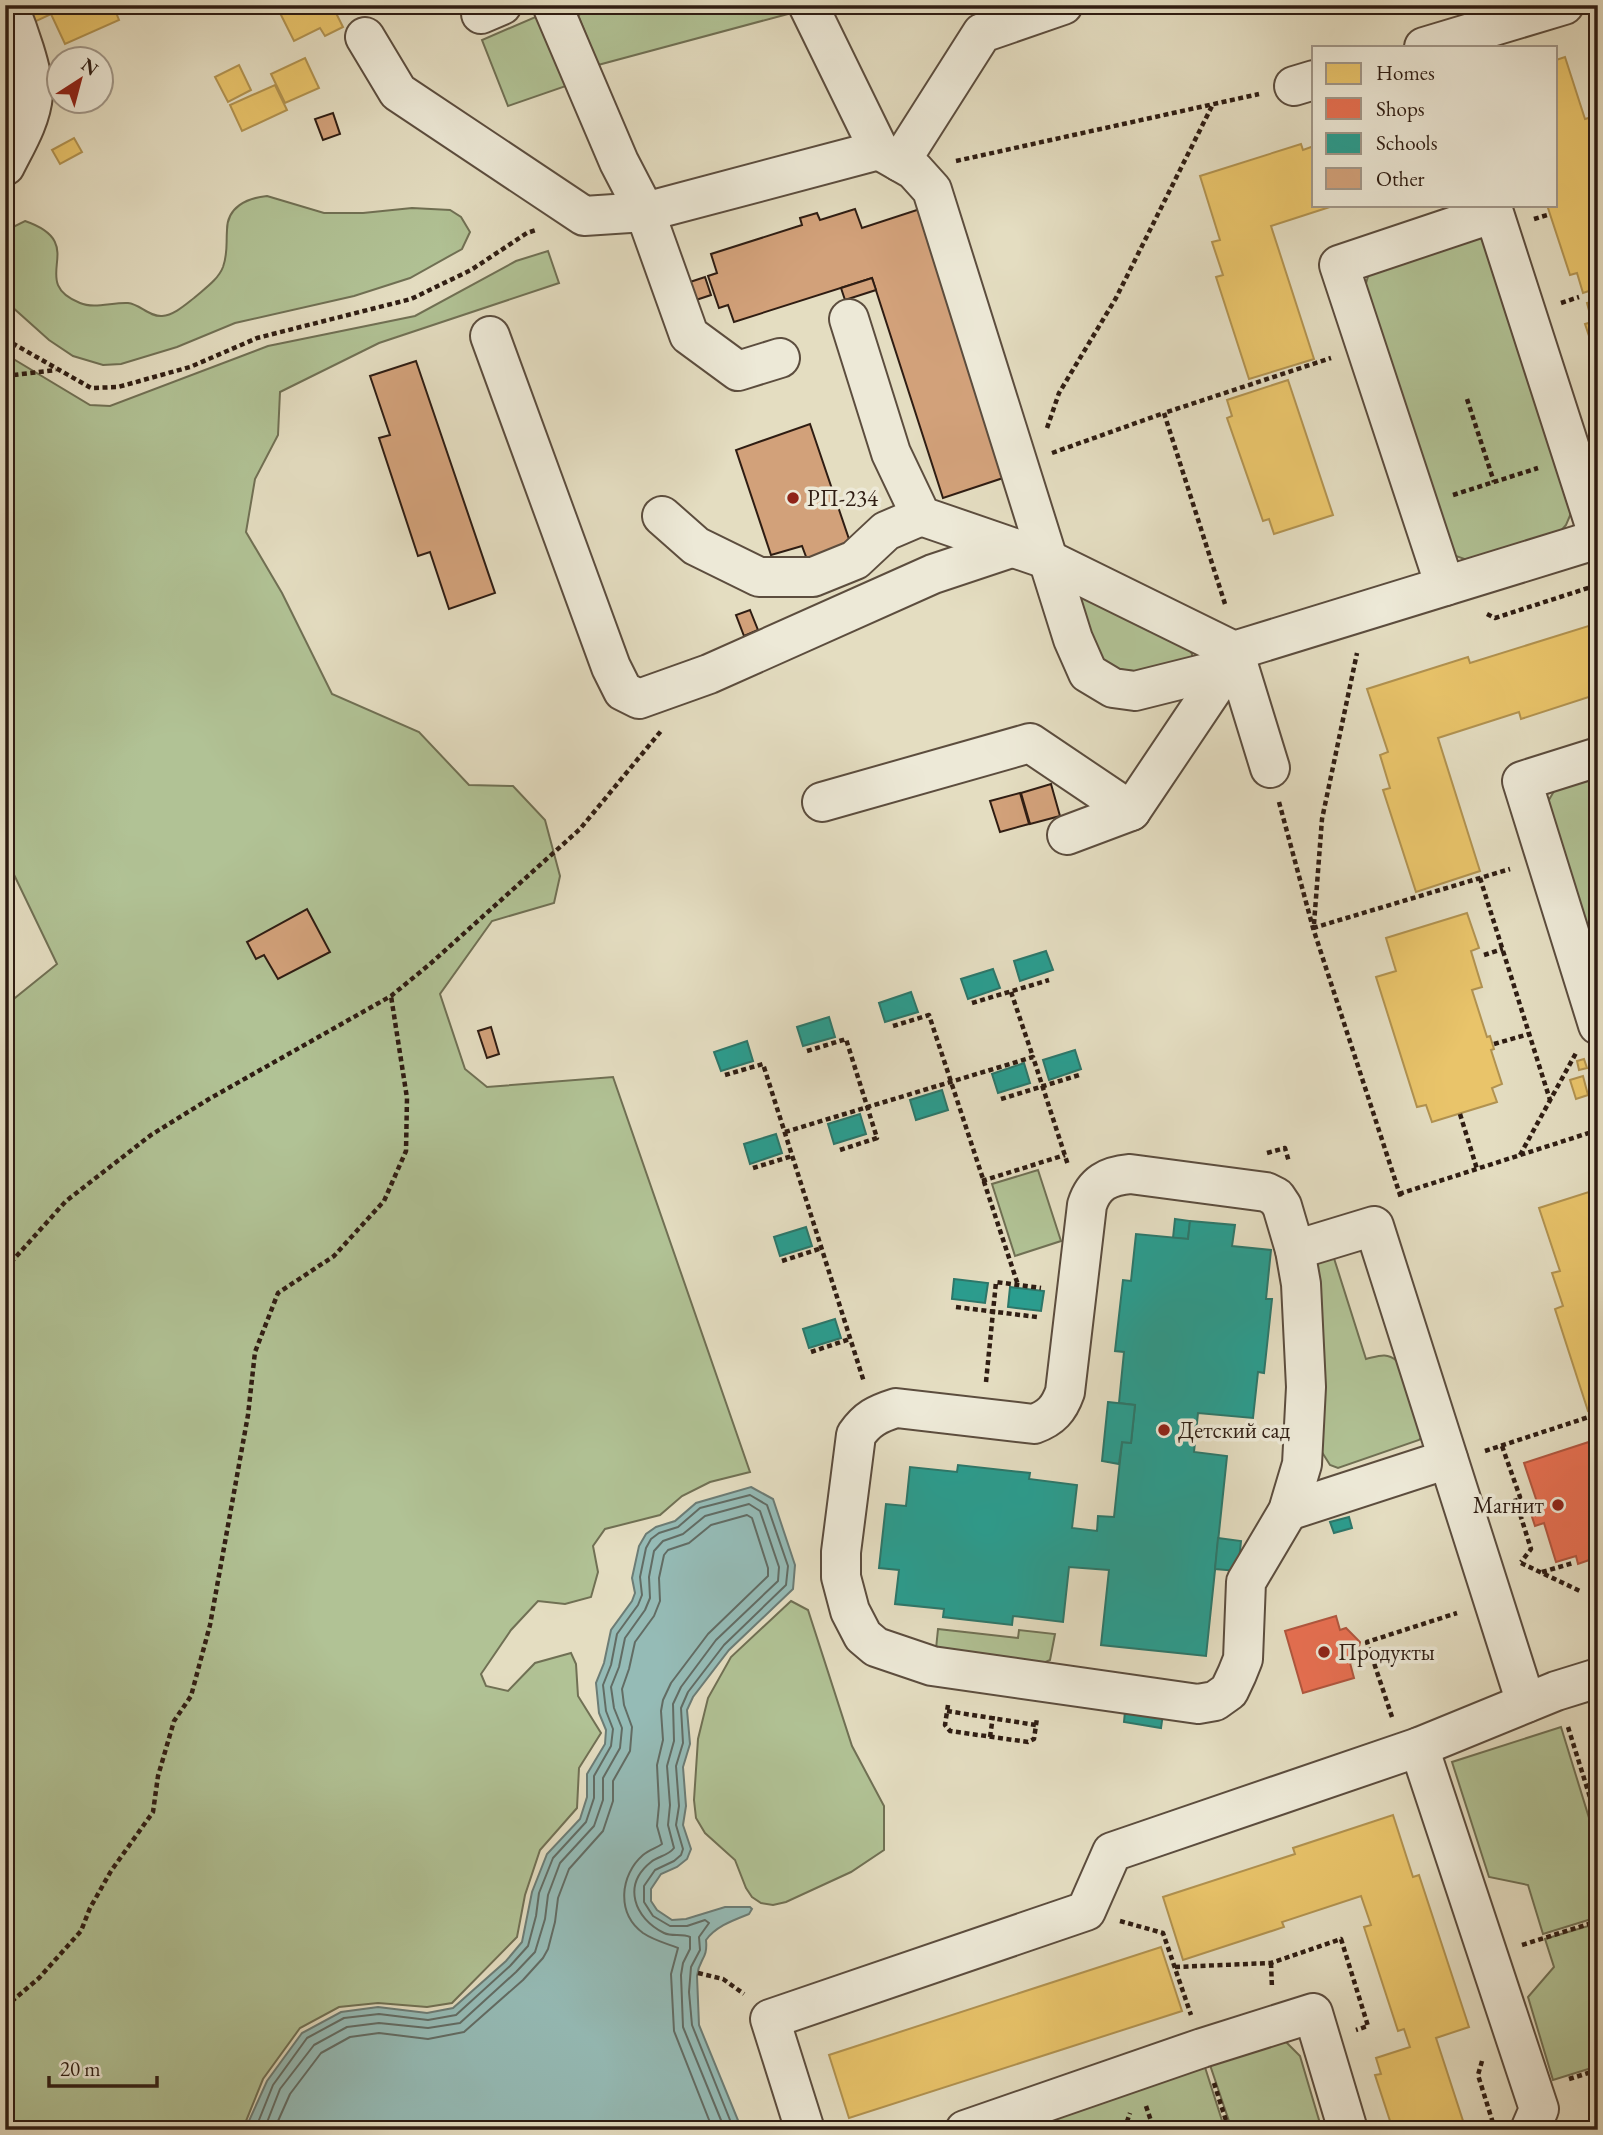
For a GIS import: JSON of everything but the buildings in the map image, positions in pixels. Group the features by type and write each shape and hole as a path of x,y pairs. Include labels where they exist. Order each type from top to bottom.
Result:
{"lane":[{"path":"5,166 26,123 33,93 19,29 8,5"},
{"path":"552,5 619,162 645,212 689,335 738,371 780,358"},
{"path":"808,5 897,161 932,190 1073,639 1088,673 1112,688 1135,691 1598,537 1494,213 1339,265 1445,586"},
{"path":"365,37 398,92 584,216 645,212 897,161 990,19 1063,5"},
{"path":"1427,46 1564,5"},
{"path":"849,319 891,453 921,516"},
{"path":"490,336 611,667 623,691 639,699 709,674 933,574 1011,548"},
{"path":"663,516 696,546 759,577 813,577 855,560 886,531 921,516 1049,560 1234,656 1270,768"},
{"path":"1067,835 1130,811 1234,656"},
{"path":"822,802 1030,743 1130,811"},
{"path":"1588,1037 1522,781 1598,757"},
{"path":"1130,1174 1266,1192 1276,1197 1282,1206 1295,1250 1301,1284 1307,1387 1302,1464 1288,1511 1246,1582 1243,1659 1229,1691 1215,1701 1198,1704 932,1667 876,1647 863,1636 850,1611 841,1577 841,1552 856,1435 874,1415 896,1408 1034,1424 1049,1419 1065,1392 1085,1218 1091,1192 1100,1183 1111,1176 1130,1174"},
{"path":"1295,1250 1374,1226 1464,1456 1527,1703"},
{"path":"1288,1511 1464,1456"},
{"path":"805,2130 770,2019 1086,1911 1112,1852 1419,1747 1556,1691 1598,1678"},
{"path":"1419,1747 1539,2109 1530,2130"},
{"path":"965,2130 1312,2013 1348,2130"}],"path":[{"path":"897,161 1213,104 1304,83"},
{"path":"1046,432 1059,393 1116,298 1213,104"},
{"path":"5,339 91,388 118,387 190,367 257,338 411,299 471,270 527,233 584,216"},
{"path":"1027,492 1038,458 1340,355"},
{"path":"5,376 57,370"},
{"path":"1467,399 1494,482"},
{"path":"1164,413 1234,656"},
{"path":"1418,506 1573,457"},
{"path":"1476,609 1495,618 1591,587 1598,569"},
{"path":"1314,928 1322,819 1359,641"},
{"path":"5,1269 66,1201 151,1135 391,996 430,964 580,829 666,726"},
{"path":"1270,768 1314,928"},
{"path":"1314,928 1520,866"},
{"path":"1480,878 1550,1100"},
{"path":"1484,955 1503,949"},
{"path":"972,1003 1049,980"},
{"path":"1011,992 1085,1218"},
{"path":"5,2007 39,1978 80,1931 111,1871 153,1812 158,1776 174,1721 191,1696 210,1625 248,1415 255,1352 278,1293 334,1256 384,1201 406,1151 407,1098 391,996"},
{"path":"893,1026 929,1015 1018,1285"},
{"path":"1494,1044 1529,1034"},
{"path":"1520,1155 1588,1037"},
{"path":"807,1051 846,1039 877,1138 839,1150"},
{"path":"785,1132 1033,1057"},
{"path":"725,1075 763,1064 874,1415"},
{"path":"1001,1099 1079,1075"},
{"path":"1460,1114 1477,1169"},
{"path":"1399,1194 1598,1130"},
{"path":"753,1168 793,1156"},
{"path":"982,1181 1065,1156"},
{"path":"782,1261 821,1248"},
{"path":"983,1418 996,1282 1076,1293"},
{"path":"956,1307 1037,1318"},
{"path":"811,1352 850,1339"},
{"path":"1464,1456 1598,1414"},
{"path":"1502,1446 1520,1497 1515,1498 1531,1549 1518,1563 1582,1592"},
{"path":"1542,1572 1573,1563"},
{"path":"990,1737 994,1710"},
{"path":"947,1711 1036,1725"},
{"path":"1086,1911 1163,1933 1229,2130"},
{"path":"1488,1956 1598,1921"},
{"path":"698,1973 723,1979 738,1989 770,2019"}],"green space":[{"path":"602,5 796,5 799,11 598,65 578,15"},
{"path":"540,15 566,86 508,106 482,40"},
{"path":"267,196 324,213 363,213 412,208 450,210 461,217 470,232 462,249 410,278 354,296 235,323 177,347 121,364 103,365 73,356 49,340 10,305 5,296 5,238 11,228 25,221 44,230 54,240 58,284 65,294 85,305 128,303 157,316 171,314 194,298 221,272 226,257 228,222 234,210 252,199"},
{"path":"1476,235 1483,240 1572,511 1559,533 1470,561 1453,555 1364,290 1369,273"},
{"path":"548,251 559,283 379,343 280,392 278,435 255,479 246,532 282,593 332,694 419,732 469,785 513,786 545,820 560,876 554,903 492,921 440,994 465,1069 487,1087 613,1077 750,1472 710,1482 682,1496 660,1515 605,1529 593,1546 598,1572 591,1597 565,1604 538,1601 511,1630 481,1674 486,1686 508,1691 535,1663 571,1653 576,1664 578,1696 601,1733 579,1768 577,1808 540,1850 525,1895 517,1937 452,2003 427,2007 378,2003 339,2007 300,2028 263,2079 246,2121 246,2130 5,2130 5,1006 57,964 5,856 5,354 90,405 110,406 268,346 415,316 516,261"},
{"path":"1076,585 1188,648 1192,658 1141,672 1116,669 1094,654"},
{"path":"1598,773 1598,993 1546,805 1557,786"},
{"path":"1038,1170 1061,1241 1015,1256 992,1184"},
{"path":"1332,1252 1366,1359 1386,1356 1397,1361 1422,1437 1338,1468 1330,1465 1320,1449 1316,1268 1319,1259"},
{"path":"791,1601 808,1610 852,1746 884,1806 884,1850 851,1872 786,1902 773,1905 761,1903 752,1897 735,1860 705,1833 696,1818 694,1800 698,1739 708,1698 731,1657"},
{"path":"938,1629 1018,1638 1019,1630 1055,1634 1050,1660 1039,1665 936,1649"},
{"path":"1561,1727 1598,1847 1598,1917 1543,1934 1528,1885 1489,1877 1452,1762"},
{"path":"1598,1923 1598,2066 1553,2080 1528,1997 1554,1967 1545,1939"},
{"path":"1286,2042 1300,2056 1322,2130 1232,2130 1208,2059"},
{"path":"1203,2061 1225,2130 991,2130"}],"water":[{"path":"751,1487 773,1499 795,1565 793,1589 729,1650 693,1697 687,1710 690,1744 683,1767 686,1806 683,1825 691,1849 687,1859 661,1874 651,1889 651,1901 657,1910 672,1920 686,1919 725,1907 752,1909 749,1914 731,1921 710,1935 706,1940 706,1952 697,1976 699,2025 742,2130 248,2130 248,2123 267,2081 302,2033 341,2012 378,2007 427,2013 453,2008 506,1961 522,1942 532,1892 547,1854 580,1819 587,1797 587,1774 605,1744 606,1730 599,1713 596,1683 604,1663 611,1630 635,1593 632,1578 639,1546 646,1534 656,1527 675,1521 696,1503"}],"place":[{"name":"РП-234","path":"793,498"},
{"name":"Детский сад","path":"1164,1430"},
{"name":"Магнит","path":"1558,1505"},
{"name":"Продукты","path":"1324,1652"}]}
